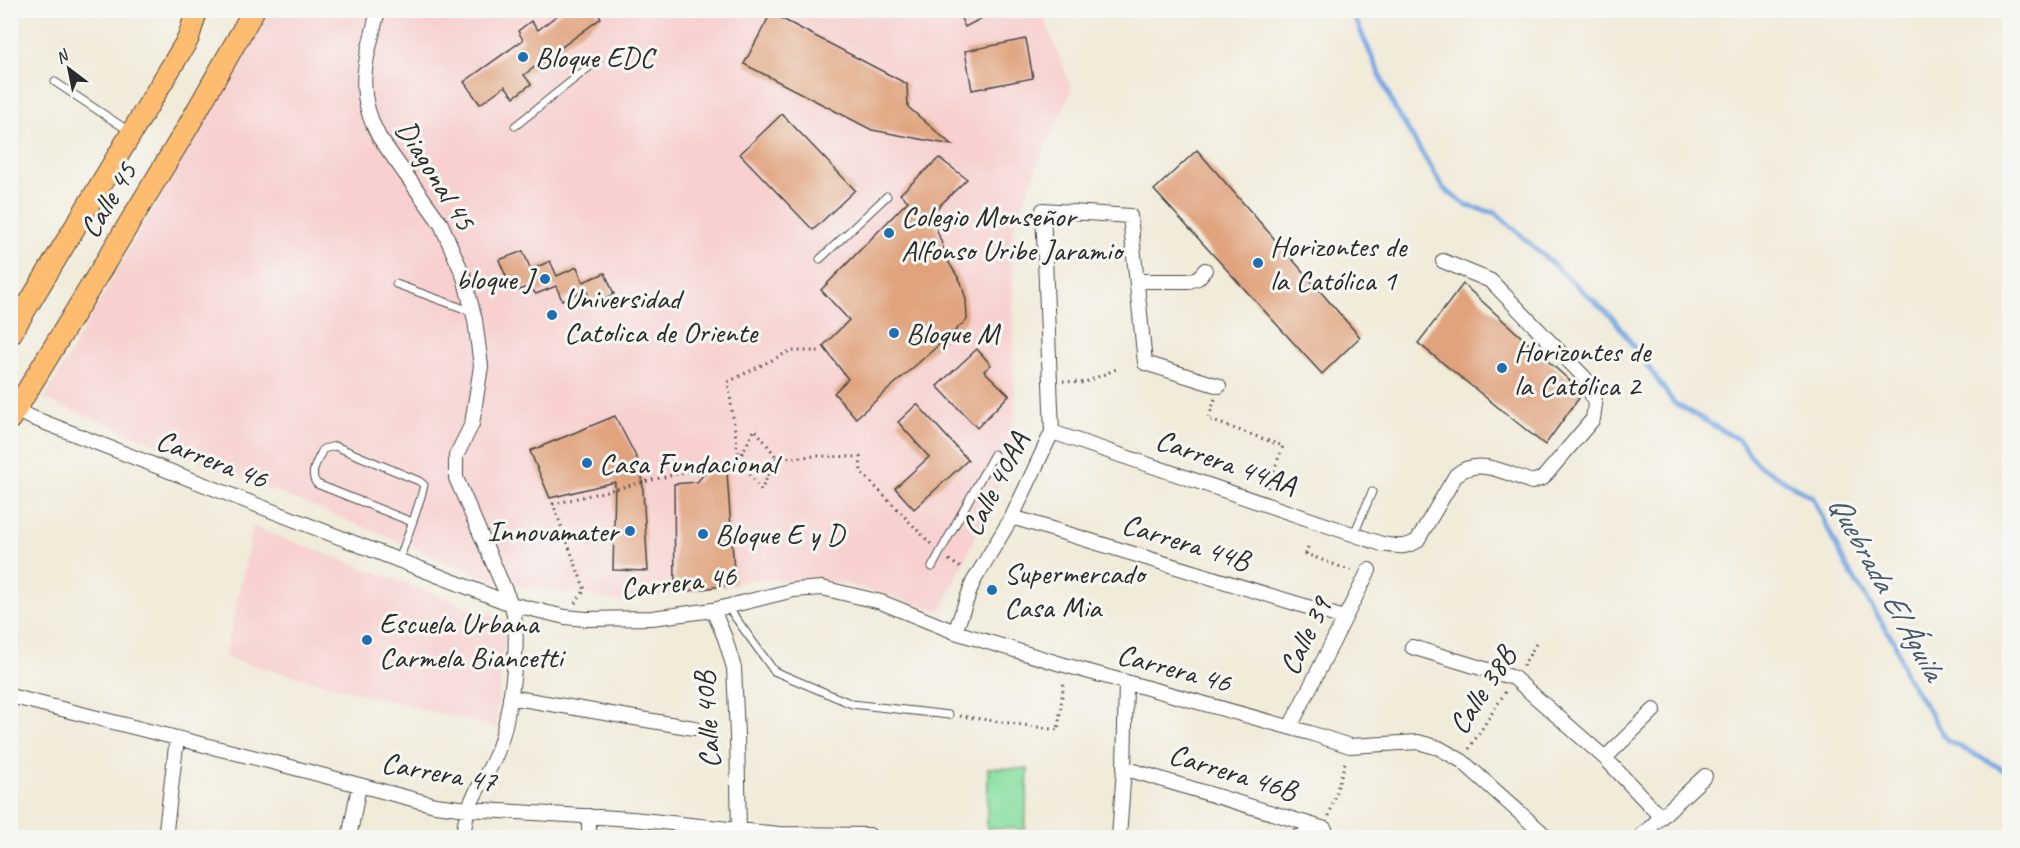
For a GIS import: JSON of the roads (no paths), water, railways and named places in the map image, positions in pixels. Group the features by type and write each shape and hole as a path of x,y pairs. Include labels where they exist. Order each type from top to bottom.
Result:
{"main road":[{"name":"Calle 45","path":"10,335 19,301 131,132 188,39 197,10"},
{"name":"Calle 45","path":"12,413 186,129 254,10"}],"street":[{"name":"Diagonal 45","path":"378,10 363,77 365,105 379,137 441,224 464,277 473,312 482,366 472,424 456,456 456,478 511,604 516,628 506,726 496,755 468,809 464,837"},
{"name":"Calle 40AA","path":"955,632 973,582 1012,517 1052,432 1043,210 1130,216 1137,282"},
{"name":"Carrera 44AA","path":"1052,432 1382,544 1409,547 1417,541 1456,475 1472,466 1483,466 1532,482 1544,477 1593,419 1595,404 1585,378 1491,281 1443,261"},
{"path":"1205,270 1198,278 1189,282 1137,282 1145,363 1219,386"},
{"name":"Carrera 46","path":"12,413 511,604 565,617 652,618 720,608 794,590 822,588 881,602 955,632 1065,665 1290,727 1350,746 1418,742 1439,748 1462,760 1548,837"},
{"name":"Carrera 44B","path":"1012,517 1344,618"},
{"name":"Calle 39","path":"1290,727 1367,572"},
{"name":"Calle 40B","path":"720,608 725,638 734,668 739,830"},
{"path":"1412,647 1514,678 1605,758 1661,817"},
{"path":"1119,837 1124,768 1126,683"},
{"name":"Carrera 47","path":"10,696 435,805 589,816 681,830 739,830 780,836 869,836"},
{"path":"510,697 694,728"},
{"path":"1605,758 1654,710"},
{"path":"165,837 177,738"},
{"name":"Carrera 46B","path":"1124,768 1327,833"},
{"path":"1639,837 1705,776"},
{"path":"349,837 359,786"},
{"path":"589,816 589,837"},
{"path":"1295,837 1327,833"}],"lane":[{"path":"515,126 598,60"},
{"path":"55,82 131,132"},
{"path":"820,259 887,196"},
{"path":"396,284 473,312"},
{"path":"399,561 412,522 424,485 335,446 323,449 312,473 313,480 317,484 412,522"},
{"path":"932,567 994,454"},
{"path":"1354,534 1372,492"},
{"path":"720,608 774,671 852,704 949,715"}],"waterway":[{"name":"Quebrada El Águila","path":"1345,10 1354,16 1394,107 1444,189 1467,206 1496,213 1614,319 1674,403 1739,440 1757,464 1813,498 1846,566 1895,643 1905,674 1947,740 2010,773"}],"place":[{"name":"Bloque EDC","path":"523,57"},
{"name":"Colegio Monseñor Alfonso Uribe Jaramio","path":"889,233"},
{"name":"Horizontes de la Católica 1","path":"1258,263"},
{"name":"bloque J","path":"545,279"},
{"name":"Universidad Catolica de Oriente","path":"552,315"},
{"name":"Bloque M","path":"894,333"},
{"name":"Horizontes de la Católica 2","path":"1502,368"},
{"name":"Casa Fundacional","path":"587,463"},
{"name":"Innovamater","path":"630,531"},
{"name":"Bloque E y D","path":"703,534"},
{"name":"Supermercado Casa Mia","path":"992,590"},
{"name":"Escuela Urbana Carmela Biancetti","path":"367,640"}]}
